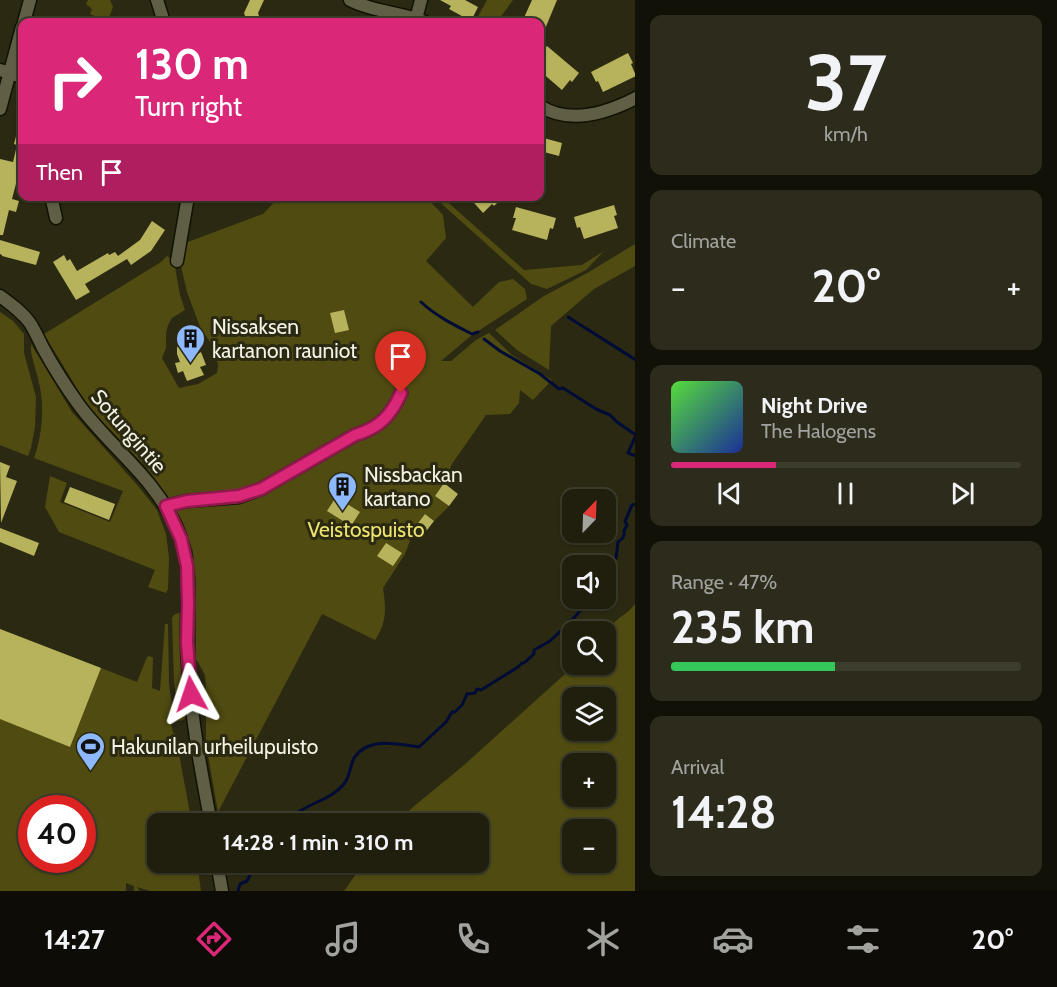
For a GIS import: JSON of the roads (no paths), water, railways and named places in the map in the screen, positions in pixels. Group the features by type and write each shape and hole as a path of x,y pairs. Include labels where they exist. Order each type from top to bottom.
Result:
{"street":[{"path":"25,18 30,0"},
{"path":"157,0 163,18"},
{"path":"350,0 372,9 409,18"},
{"path":"421,0 421,18"},
{"path":"0,109 18,45"},
{"path":"544,109 569,116 589,116 635,98"},
{"path":"52,201 56,218"},
{"path":"177,261 187,201"},
{"name":"Sotungintie","path":"0,296 15,307 30,323 61,378 83,410 157,492 181,539 187,566 189,681 209,813"},
{"path":"166,506 187,501 239,496 261,489 355,435 368,431 386,418 395,407 401,393"},
{"path":"220,873 222,891"}],"waterway":[{"path":"421,302 439,316 472,334 478,332"},
{"path":"568,317 635,359"},
{"path":"484,339 540,374 559,389 563,388 610,415 635,434"},
{"path":"635,437 628,453 635,456"},
{"path":"616,558 618,542 624,536 627,525 625,521 632,505 635,504"},
{"path":"298,813 339,789 348,778 354,758 367,747 384,743 419,747 446,722 452,712 462,705 467,694 475,693 477,689 481,690 524,663 534,654 534,650 550,641 583,609"},
{"path":"238,891 240,884 247,881 251,873"}],"place":[{"name":"Nissaksen kartanon rauniot","path":"191,364"},
{"name":"Nissbackan kartano","path":"343,512"},
{"name":"Hakunilan urheilupuisto","path":"90,772"}],"park label":[{"name":"Veistospuisto","path":"366,529"}]}
